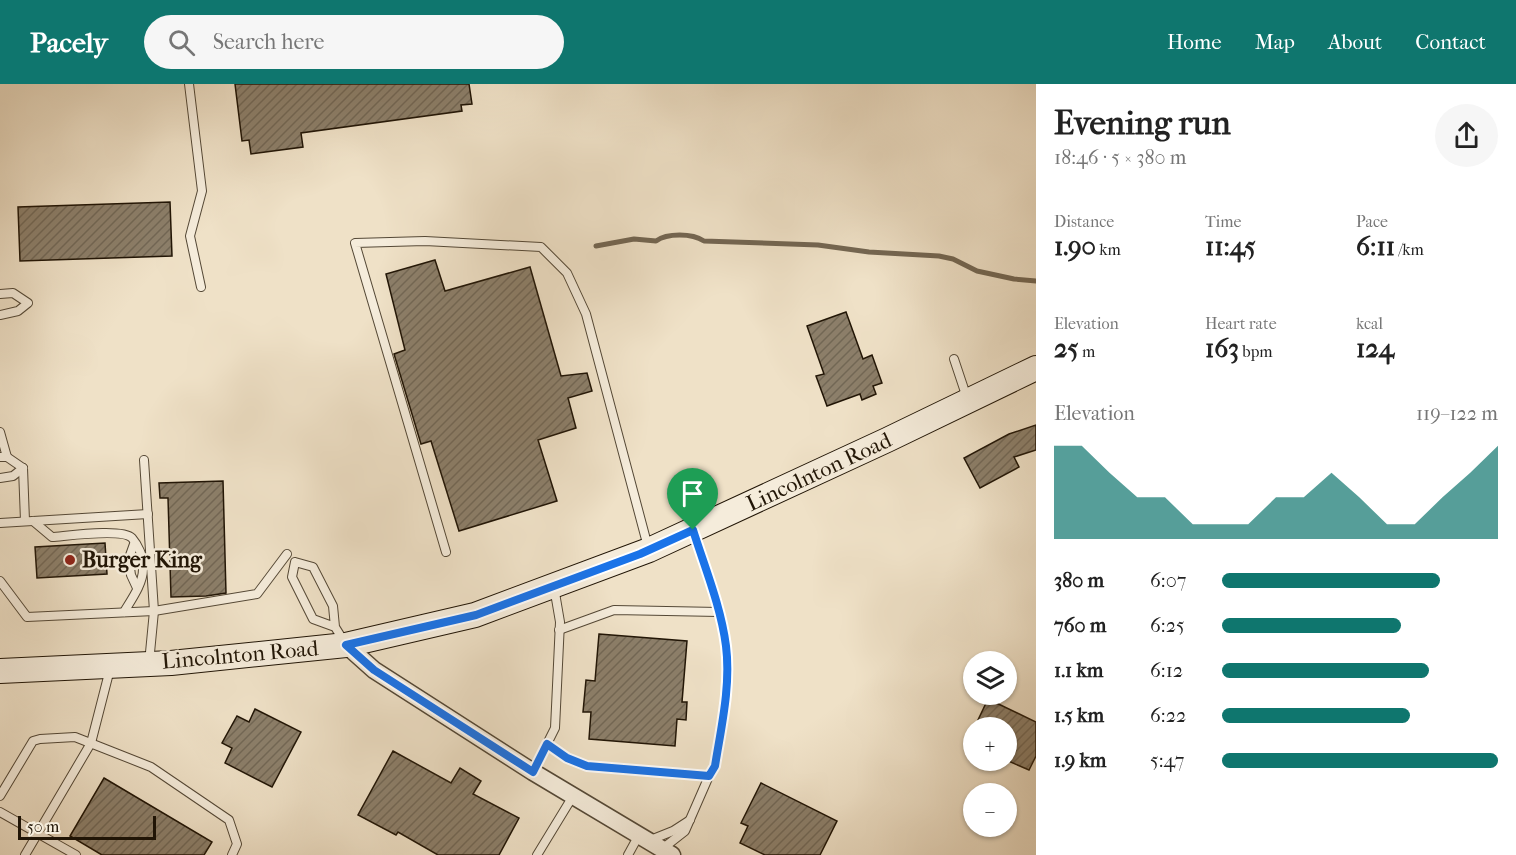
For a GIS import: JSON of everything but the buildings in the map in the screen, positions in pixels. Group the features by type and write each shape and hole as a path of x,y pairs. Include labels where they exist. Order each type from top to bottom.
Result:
{"street":[{"name":"Lincolnton Road","path":"0,672 149,664 476,615 649,550 1036,368"},
{"path":"340,636 374,670 533,772 655,845"}],"lane":[{"path":"189,84 202,191 190,236 201,287"},
{"path":"446,552 355,243 425,242 541,247 567,273 586,314 649,550"},
{"path":"0,294 13,293 28,303 18,311 0,315"},
{"path":"954,359 968,401"},
{"path":"0,432 3,457 23,468"},
{"path":"144,460 154,611 149,664"},
{"path":"0,478 13,476 23,468"},
{"path":"23,468 29,521 52,537 120,533 132,538 143,556 143,574 124,612"},
{"path":"0,523 148,514"},
{"path":"628,855 685,831 715,766 726,691 726,648 719,612 693,530"},
{"path":"134,544 129,558 131,575 137,588"},
{"path":"0,581 27,616 154,611 258,594 287,554"},
{"path":"295,562 313,567 333,606 340,636 313,619 292,577 295,562"},
{"path":"533,772 555,728 559,630 554,586"},
{"path":"559,630 614,610 719,612"},
{"path":"25,855 91,742 111,666"},
{"path":"0,796 33,741 75,737 151,767 229,820 237,844 232,855"},
{"path":"547,744 567,758 587,766 709,776"},
{"path":"537,855 573,796"},
{"path":"0,812 76,855"},
{"path":"655,845 690,820"}],"waterway":[{"path":"596,246 634,239 656,241 666,236 680,235 693,236 704,241 818,245 869,252 939,256 953,259 977,271 1036,281"}],"place":[{"name":"Burger King","path":"70,560"}],"route":[{"path":"693,530 719,612 726,648 726,691 715,766 709,776 587,766 567,758 547,744 533,772 374,670 346,645 476,615 640,554 693,530"}]}
